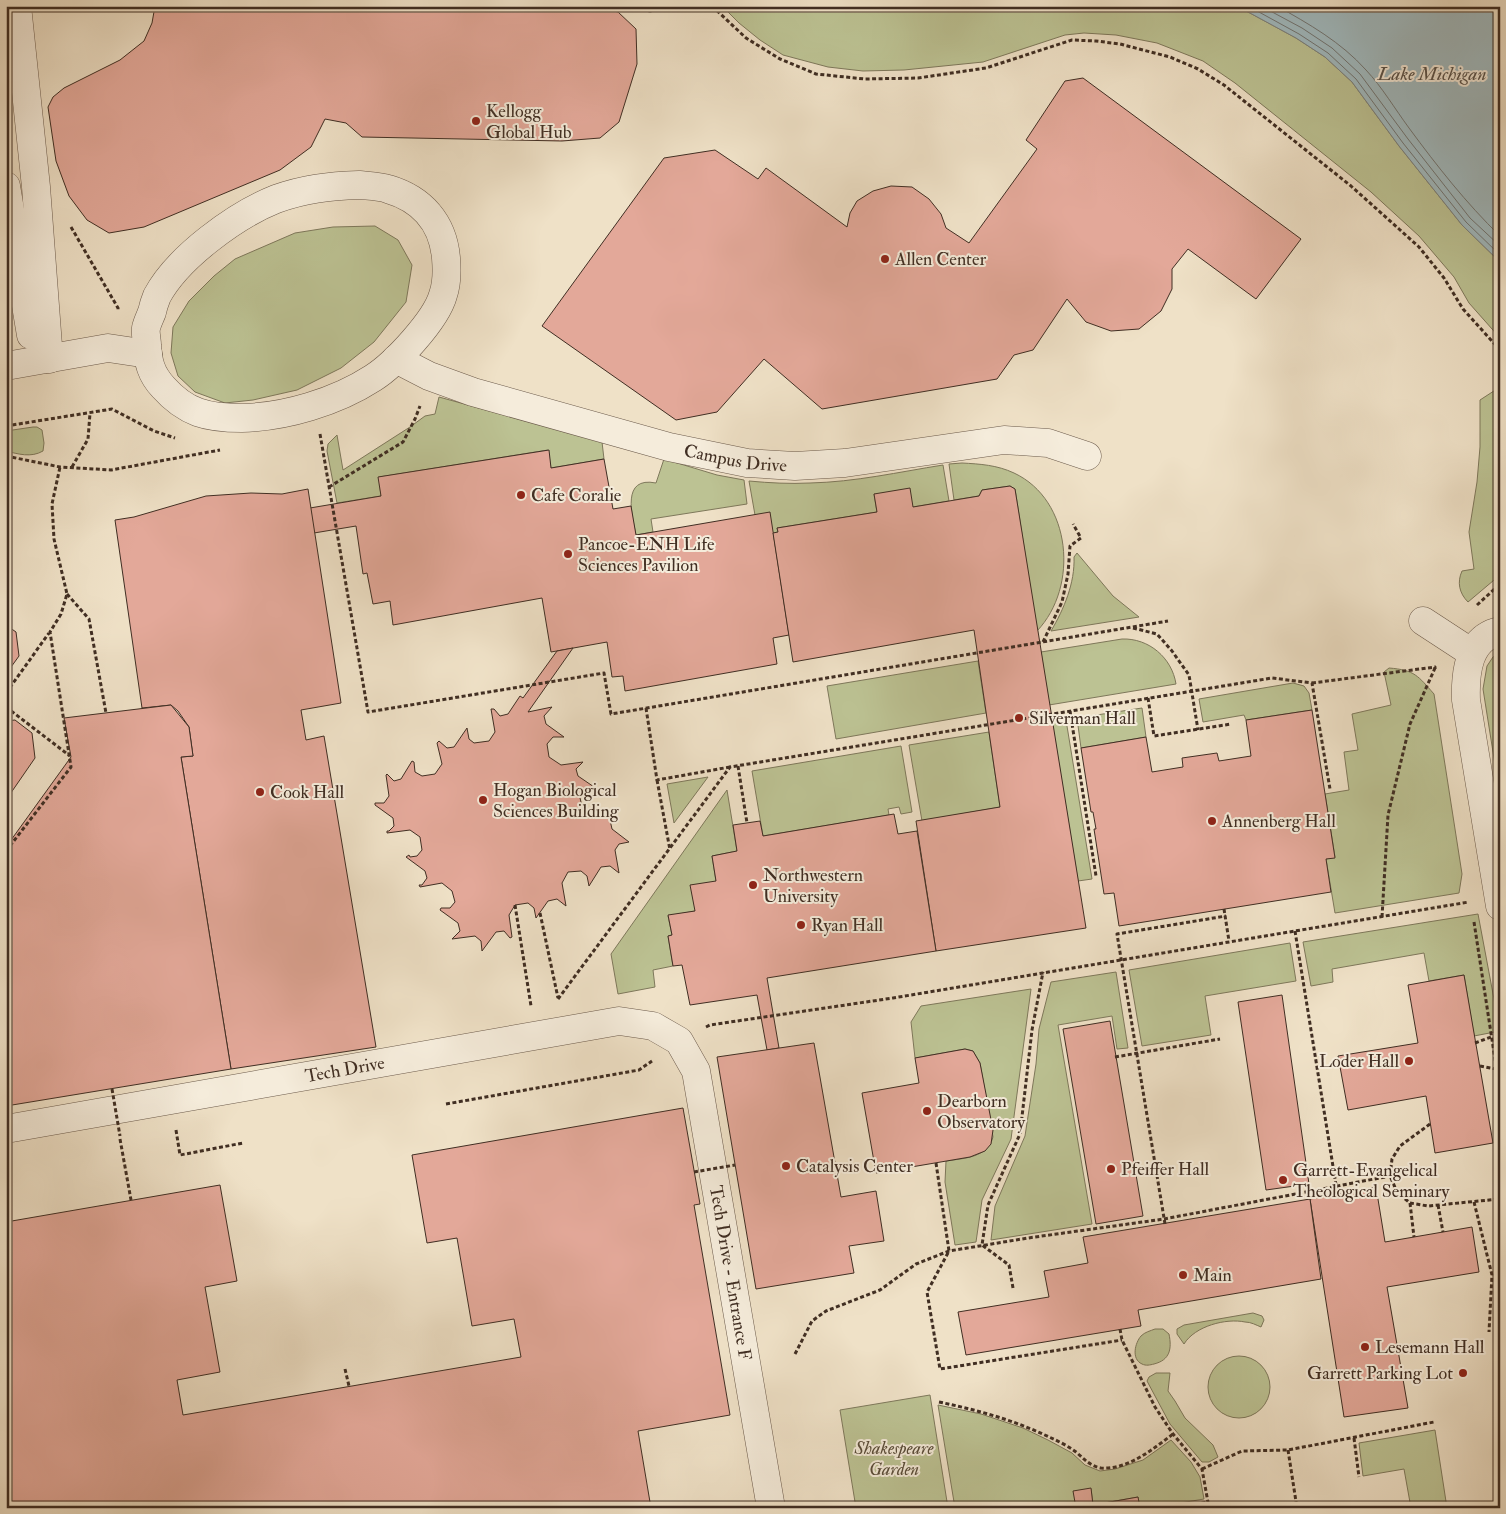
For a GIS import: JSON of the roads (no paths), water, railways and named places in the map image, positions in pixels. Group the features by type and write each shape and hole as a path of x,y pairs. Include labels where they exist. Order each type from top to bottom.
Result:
{"lane":[{"path":"17,6 36,187 42,360"},
{"path":"359,185 387,188 409,197 426,211 439,227 445,249 447,272 443,296 433,314 420,333 396,359 374,378 304,409 260,418 221,418 191,411 173,398 153,376 148,354 146,328 157,296 174,273 209,238 250,212 276,199 327,186 359,185"},
{"path":"6,186 42,360"},
{"path":"6,366 108,348 148,354"},
{"name":"Campus Drive","path":"396,359 429,376 472,392 669,447 747,463 795,466 845,463 1004,440 1048,443 1086,456"},
{"path":"1423,621 1472,653"},
{"path":"1500,631 1492,633 1480,641 1472,653 1467,667 1465,684 1466,700 1500,906"},
{"name":"Tech Drive","path":"6,1129 533,1033 619,1021 652,1026 679,1041"},
{"name":"Tech Drive - Entrance F","path":"679,1041 696,1071 771,1508"}],"water":[{"name":"Lake Michigan","path":"1237,6 1500,6 1500,262 1462,225 1399,146 1352,82 1325,57 1296,38"}],"place":[{"name":"Kellogg Global Hub","path":"476,121"},
{"name":"Allen Center","path":"885,259"},
{"name":"Cafe Coralie","path":"521,495"},
{"name":"Pancoe-ENH Life Sciences Pavilion","path":"568,554"},
{"name":"Silverman Hall","path":"1019,718"},
{"name":"Cook Hall","path":"260,792"},
{"name":"Hogan Biological Sciences Building","path":"483,800"},
{"name":"Annenberg Hall","path":"1212,821"},
{"name":"Northwestern University","path":"753,885"},
{"name":"Ryan Hall","path":"801,925"},
{"name":"Loder Hall","path":"1409,1061"},
{"name":"Dearborn Observatory","path":"927,1111"},
{"name":"Catalysis Center","path":"786,1166"},
{"name":"Pfeiffer Hall","path":"1111,1169"},
{"name":"Garrett-Evangelical Theological Seminary","path":"1283,1180"},
{"name":"Main","path":"1183,1275"},
{"name":"Lesemann Hall","path":"1365,1347"},
{"name":"Garrett Parking Lot","path":"1463,1373"}],"park label":[{"name":"Shakespeare Garden","path":"894,1458"}]}
